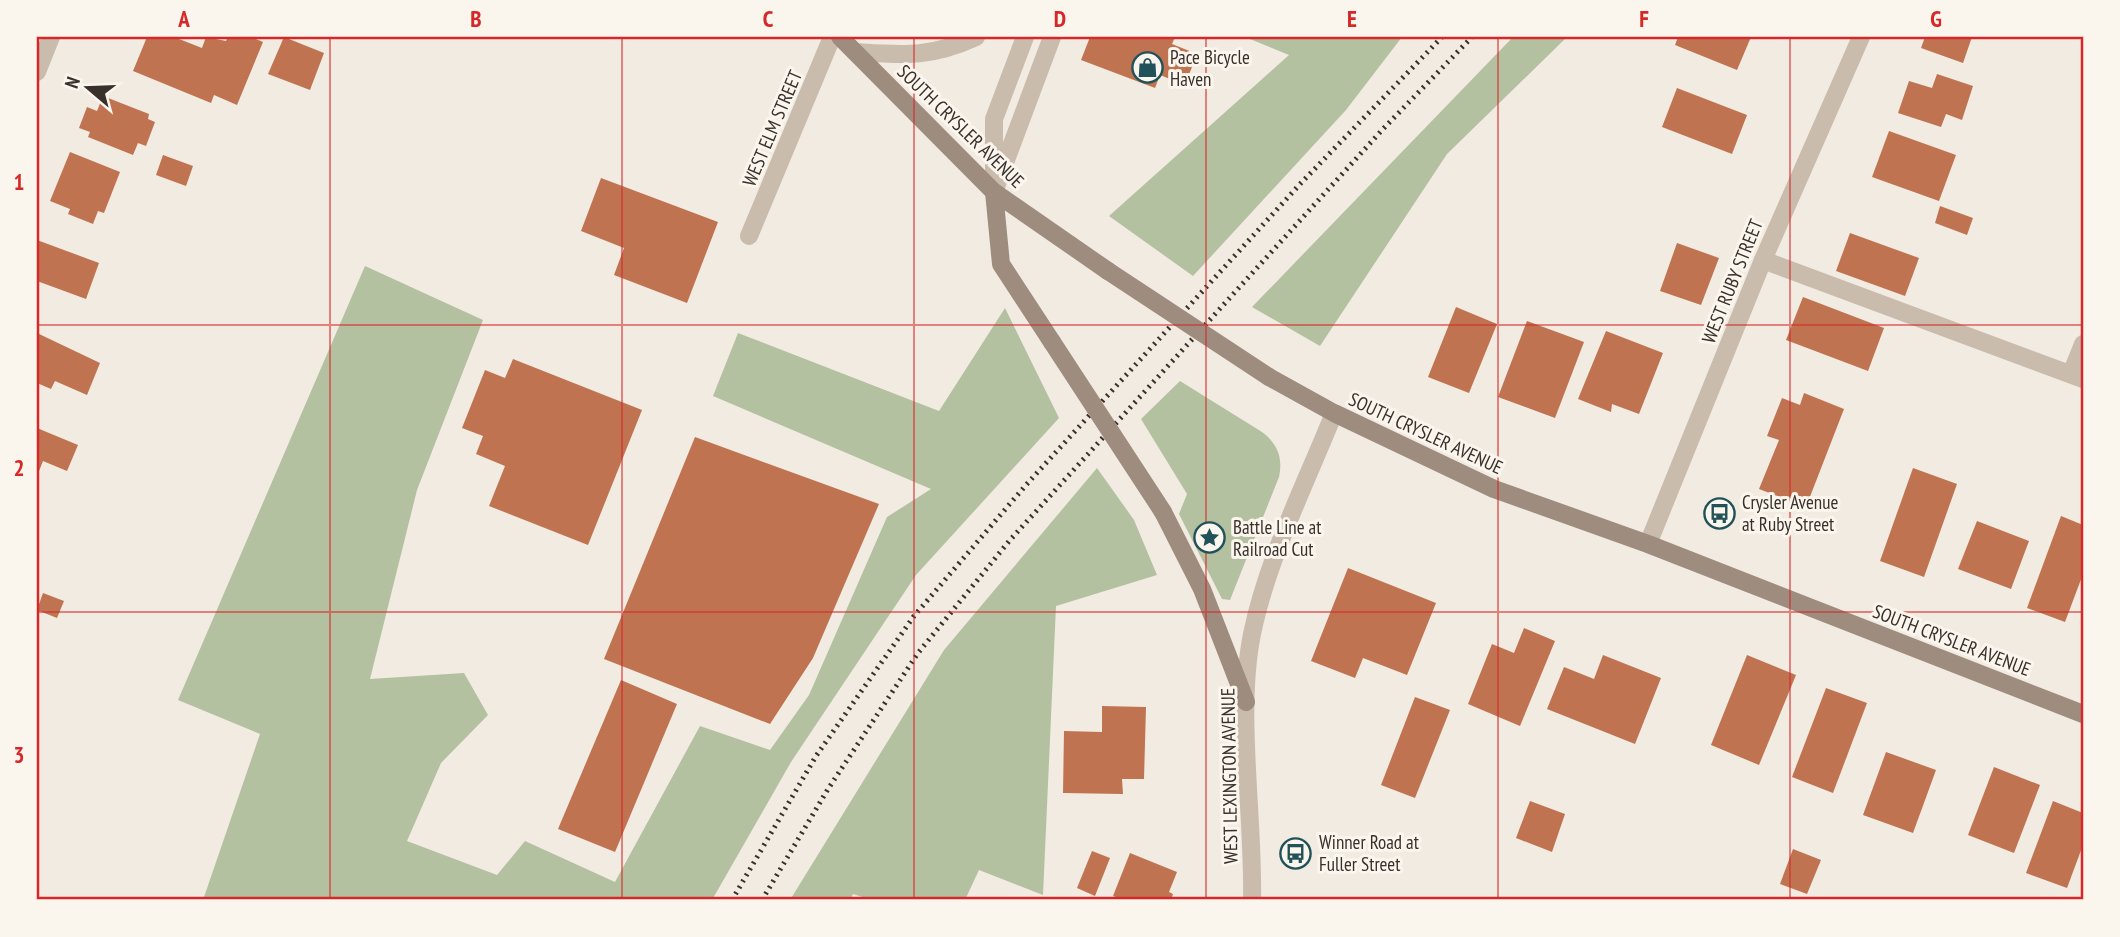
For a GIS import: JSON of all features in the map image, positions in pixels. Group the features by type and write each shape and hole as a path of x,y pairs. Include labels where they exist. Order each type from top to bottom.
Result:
{"main road":[{"name":"SOUTH CRYSLER AVENUE","path":"840,37 994,192 1269,377 1334,413 1494,489 1648,544 2083,714"},
{"path":"994,192 1001,264 1163,512 1202,589 1246,702"}],"street":[{"path":"37,72 51,37"},
{"name":"WEST ELM STREET","path":"749,236 832,37"},
{"path":"855,52 916,56 954,47 976,37"},
{"path":"994,192 994,119 1025,37"},
{"path":"994,192 1052,37"},
{"name":"WEST RUBY STREET","path":"1648,544 1763,260 1861,37"},
{"path":"1763,260 2077,377 2083,344"},
{"name":"WEST LEXINGTON AVENUE","path":"1252,900 1253,845 1246,702 1252,634 1267,581 1334,413"}],"green space":[{"path":"1245,37 1402,37 1346,110 1193,276 1109,216 1289,55"},
{"path":"1513,37 1567,37 1447,154 1320,346 1252,307"},
{"path":"365,266 483,320 417,490 370,679 464,673 488,715 441,763 407,841 497,875 525,841 615,882 700,726 770,750 809,695 887,517 931,489 713,396 738,333 939,411 1005,308 1059,418 916,575 791,762 712,900 203,900 260,734 178,700"},
{"path":"1180,381 1262,432 1272,441 1280,458 1279,477 1230,600 1222,599 1179,514 1187,494 1141,419"},
{"path":"1097,468 1134,520 1157,575 1056,606 1043,895 979,870 965,900 872,900 853,894 850,900 790,900 944,650"}],"building":[{"path":"147,37 174,37 202,48 206,37 226,41 228,37 251,37 263,42 237,105 214,95 211,103 133,71"},
{"path":"284,37 324,53 310,90 268,74"},
{"name":"Pace Bicycle Haven","path":"1090,37 1175,37 1172,44 1197,54 1185,85 1160,75 1155,88 1081,60"},
{"path":"1678,37 1751,37 1737,70 1675,45"},
{"path":"1925,37 1972,37 1963,63 1921,48"},
{"path":"1937,74 1973,86 1962,120 1946,114 1941,127 1898,113 1909,81 1932,88"},
{"path":"1677,88 1747,115 1732,154 1662,127"},
{"path":"103,96 149,114 148,119 155,122 146,146 138,143 133,155 88,137 90,132 79,128 87,107 97,111"},
{"path":"1889,131 1956,155 1939,201 1872,177"},
{"path":"70,152 120,172 104,213 98,211 93,224 68,214 70,209 50,201"},
{"path":"163,155 193,166 186,186 156,175"},
{"path":"601,178 718,222 687,303 614,275 624,248 581,231"},
{"path":"1940,206 1973,218 1967,235 1935,223"},
{"path":"1850,233 1919,258 1905,296 1836,271"},
{"path":"37,240 99,263 86,299 37,281"},
{"path":"1677,243 1719,258 1701,305 1660,291"},
{"path":"1803,297 1884,328 1868,371 1786,340"},
{"path":"1456,307 1497,324 1469,393 1428,377"},
{"path":"1527,321 1584,342 1555,418 1498,397"},
{"path":"1606,331 1663,353 1639,414 1612,404 1611,412 1578,399"},
{"path":"37,333 100,363 87,395 55,381 51,389 37,383"},
{"path":"513,359 642,410 588,545 489,506 505,466 476,454 483,436 462,428 485,370 505,378"},
{"path":"1804,393 1844,409 1806,507 1759,489 1779,440 1767,436 1782,398 1800,405"},
{"path":"37,428 78,445 67,471 43,461 37,476"},
{"path":"695,437 879,504 813,658 770,724 604,659"},
{"path":"1913,468 1957,484 1924,577 1880,561"},
{"path":"2061,516 2083,525 2083,574 2065,622 2027,608"},
{"path":"1977,521 2029,541 2011,589 1958,569"},
{"path":"1348,568 1436,603 1407,675 1363,658 1355,678 1311,661"},
{"path":"43,593 64,601 57,618 37,610"},
{"path":"1524,628 1555,641 1520,726 1468,704 1492,644 1514,653"},
{"path":"1603,655 1661,678 1635,744 1547,709 1564,667 1594,679"},
{"path":"1747,655 1796,675 1759,765 1711,745"},
{"path":"621,680 677,704 615,852 558,829"},
{"path":"1826,688 1867,703 1833,793 1792,777"},
{"path":"1415,697 1450,710 1415,798 1381,785"},
{"path":"1102,706 1146,707 1144,779 1122,779 1123,794 1063,793 1064,731 1102,732"},
{"path":"1886,752 1936,770 1913,833 1863,815"},
{"path":"1994,767 2040,785 2014,853 1968,835"},
{"path":"1530,801 1565,814 1552,852 1516,838"},
{"path":"2053,801 2083,813 2083,845 2067,888 2026,873"},
{"path":"1793,849 1821,860 1807,894 1780,884"},
{"path":"1092,851 1110,858 1095,896 1077,888"},
{"path":"1130,853 1177,872 1169,892 1173,894 1171,900 1124,900 1113,896"}],"railway":[{"path":"732,900 816,756 914,616 1026,485 1301,183 1442,37"},
{"path":"762,900 828,789 918,653 1010,540 1383,129 1472,37"}],"place":[{"name":"Pace Bicycle Haven","path":"1147,68"},
{"name":"Crysler Avenue at Ruby Street","path":"1719,513"},
{"name":"Battle Line at Railroad Cut","path":"1210,538"},
{"name":"Winner Road at Fuller Street","path":"1296,853"}]}
